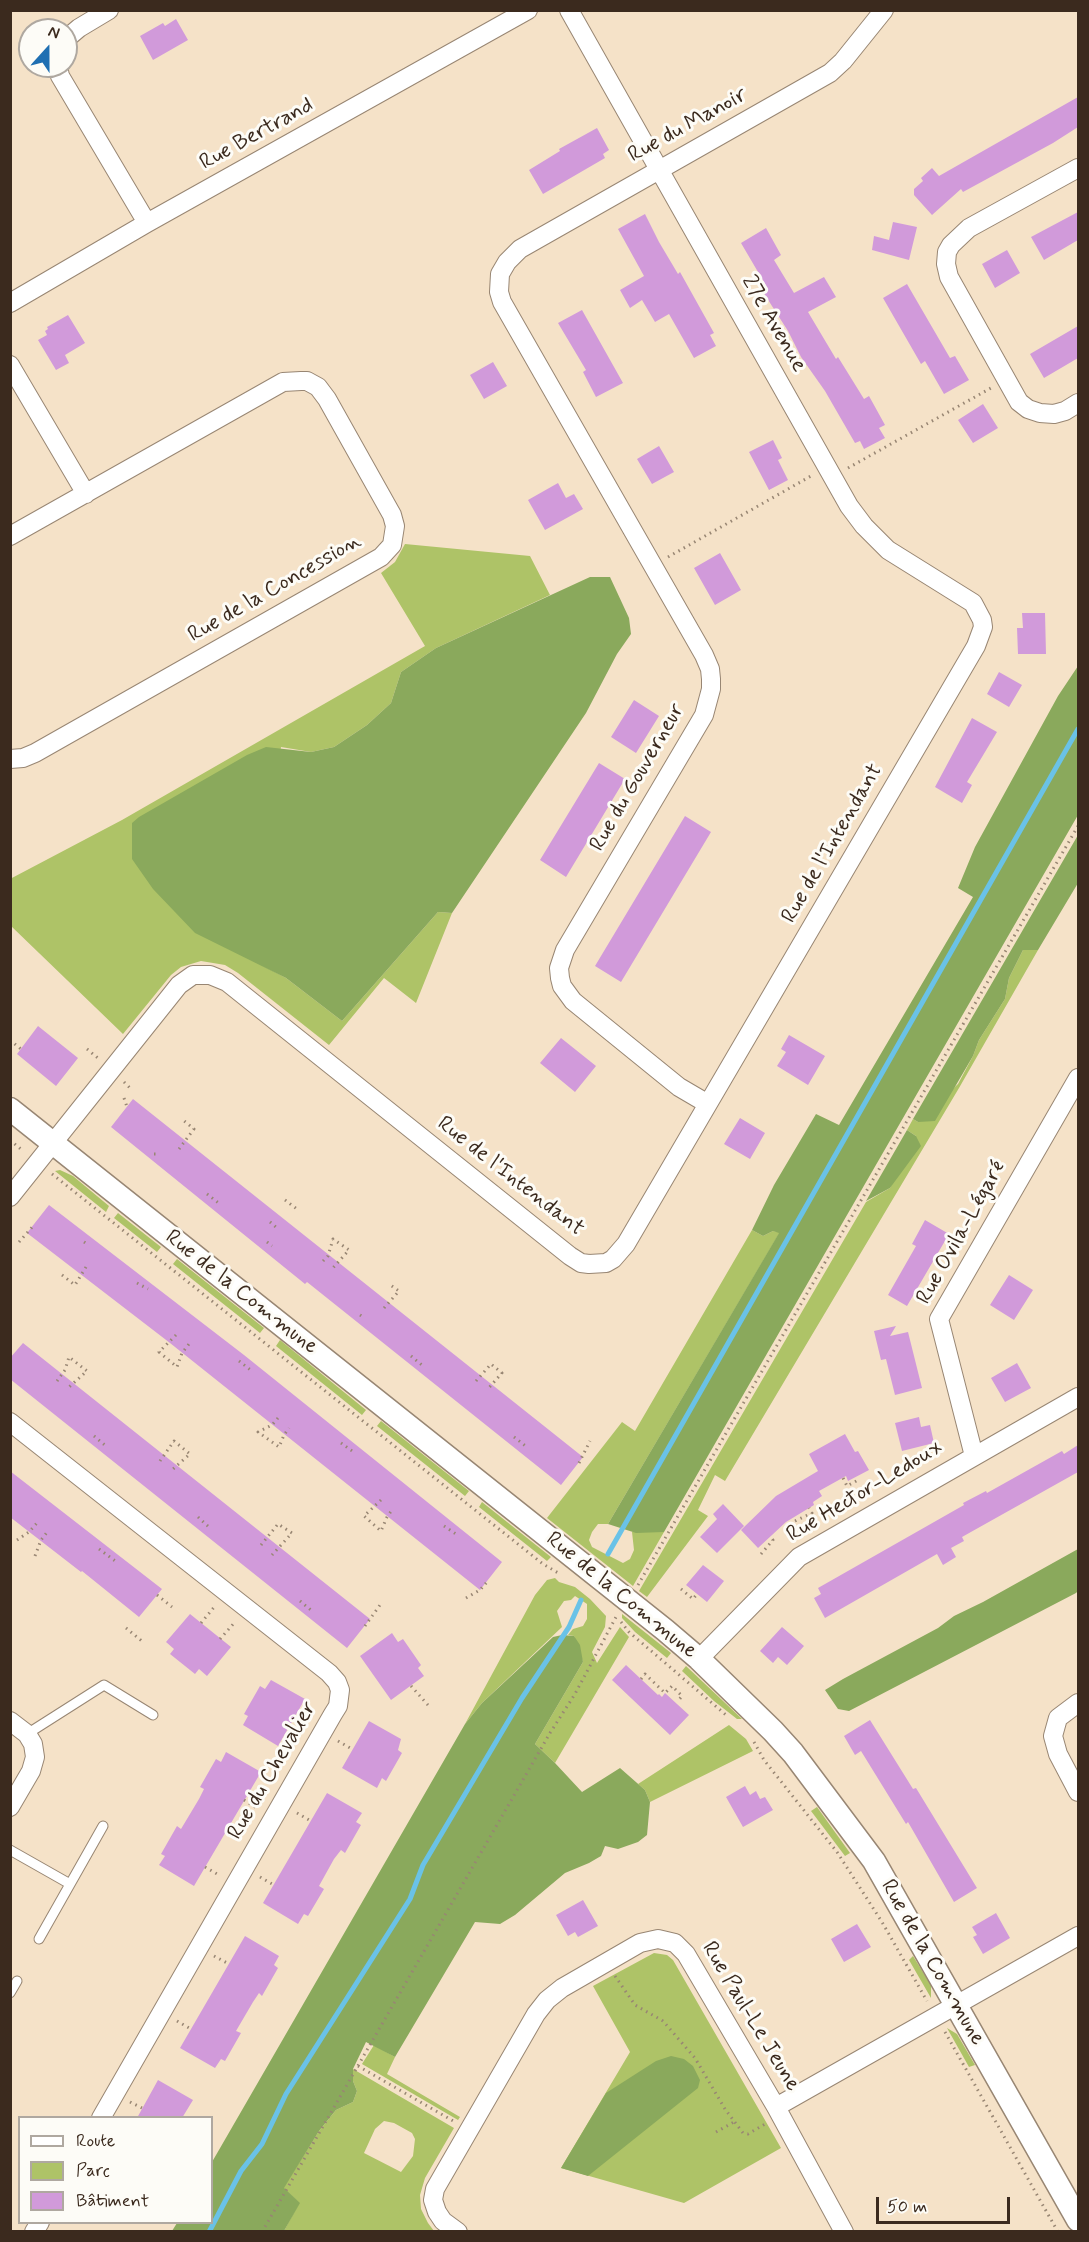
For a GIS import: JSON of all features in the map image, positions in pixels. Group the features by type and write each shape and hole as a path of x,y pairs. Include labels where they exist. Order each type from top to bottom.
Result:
{"street":[{"path":"78,29 109,10"},
{"name":"Rue Bertrand","path":"10,303 147,223 528,10"},
{"name":"27e Avenue","path":"568,10 854,514 888,550 973,603 982,620"},
{"name":"Rue du Manoir","path":"502,268 520,249 830,74 843,62 884,10"},
{"path":"61,78 147,223"},
{"path":"1078,168 969,228 951,245 947,252 946,264 949,277 1019,402 1028,409 1054,414 1065,411 1078,403"},
{"name":"Rue du Gouverneur","path":"502,268 499,282 502,302 704,655 710,669 711,679 711,689 704,715 565,950 559,968 560,978 562,986 573,1001 679,1087 708,1104"},
{"path":"10,365 86,494"},
{"name":"Rue de la Concession","path":"10,536 283,382 301,381 318,387 327,399 392,515 394,538 392,545 381,557 35,753 23,758 10,759"},
{"name":"Rue de l'Intendant","path":"10,1197 179,985 193,975 201,974 227,982 581,1263 598,1265 606,1263 620,1253 976,646 981,635 982,620"},
{"name":"Rue Ovila-Légaré","path":"974,1456 939,1319 1078,1078"},
{"name":"Rue de la Commune","path":"10,1109 666,1629 793,1753 862,1845 957,2004 1078,2220"},
{"name":"Rue Hector-Ledoux","path":"699,1659 799,1557 1078,1397"},
{"name":"Rue du Chevalier","path":"10,1422 329,1673 337,1682 340,1690 338,1706 102,2116"},
{"path":"1078,1703 1062,1713 1054,1724 1053,1730 1058,1754 1078,1792"},
{"path":"10,1721 27,1734 33,1744 35,1757 31,1771 10,1807"},
{"path":"771,2115 957,2004 1078,1936"},
{"name":"Rue Paul-Le Jeune","path":"458,2232 443,2221 439,2215 433,2200 435,2189 533,2019 547,2000 562,1988 645,1941 667,1940 683,1950 771,2115 844,2232"}],"lane":[{"path":"27,1734 104,1685 153,1715"},
{"path":"39,1939 103,1826"},
{"path":"10,1850 70,1884"},
{"path":"10,1993 17,1982"}],"path":[{"path":"846,469 992,387"},
{"path":"664,560 813,475"},
{"path":"636,1589 1078,826"},
{"path":"10,1040 21,1049"},
{"path":"124,1098 127,1107"},
{"path":"179,1149 194,1129 183,1120"},
{"path":"10,1140 26,1154"},
{"name":"Rue de la Commune","path":"49,1172 477,1511"},
{"path":"207,1194 220,1204"},
{"path":"285,1200 297,1209"},
{"path":"270,1222 278,1229"},
{"path":"19,1242 34,1225"},
{"path":"323,1261 328,1256 333,1239 349,1250 332,1269"},
{"path":"267,1242 272,1246"},
{"path":"62,1275 75,1285 86,1267"},
{"path":"137,1283 148,1289"},
{"path":"384,1308 399,1291 390,1284"},
{"path":"176,1335 159,1352 177,1366 182,1353 189,1344"},
{"path":"411,1356 423,1366"},
{"path":"57,1381 65,1370 69,1357 87,1371 67,1389"},
{"path":"239,1361 252,1371"},
{"path":"476,1381 491,1364 502,1373 487,1390"},
{"path":"278,1418 272,1425 258,1432 279,1447 289,1428"},
{"path":"94,1436 107,1447"},
{"path":"514,1437 527,1447"},
{"path":"160,1461 174,1441 190,1454 172,1470"},
{"path":"579,1463 590,1441"},
{"path":"341,1443 355,1453"},
{"path":"843,1478 847,1486 860,1479"},
{"path":"381,1500 364,1516 381,1531 392,1510"},
{"path":"795,1521 812,1513 809,1508"},
{"path":"198,1517 210,1528"},
{"path":"17,1540 37,1523"},
{"path":"261,1545 278,1524 292,1533 272,1555"},
{"path":"444,1526 459,1536"},
{"path":"35,1556 41,1540 48,1531"},
{"path":"760,1554 773,1540 770,1537"},
{"path":"99,1549 118,1563"},
{"path":"466,1598 480,1590 486,1582"},
{"path":"681,1589 693,1599 697,1594"},
{"path":"201,1623 226,1592"},
{"path":"157,1595 172,1607"},
{"path":"300,1600 312,1611"},
{"path":"365,1626 380,1605"},
{"path":"220,1638 246,1608"},
{"name":"Rue de la Commune","path":"358,2066 550,1733 575,1694 613,1624 616,1614 629,1632 729,1718"},
{"path":"126,1628 143,1642"},
{"path":"641,1679 645,1674 665,1693 672,1686 682,1695 678,1701"},
{"path":"411,1686 428,1706"},
{"name":"Rue de la Commune","path":"752,1738 764,1760 840,1857 882,1922 928,2002"},
{"path":"614,1974 635,2005 663,2021 685,2045 709,2079 734,2122 746,2134 771,2115"},
{"name":"Rue de la Commune","path":"943,2029 1058,2232"},
{"path":"262,2232 358,2066 456,2122"},
{"path":"716,2132 734,2122"}],"green space":[{"path":"405,544 530,556 550,595 436,648 401,672 391,703 367,725 334,747 311,752 281,747 252,960 286,978 342,1021 438,912 452,913 416,1003 384,978 329,1045 238,973 225,965 201,961 181,967 171,975 123,1034 11,926 10,879 122,820 425,646 381,573 395,562"},
{"path":"590,577 610,577 629,618 631,634 617,654 586,713 452,913 438,912 342,1021 286,978 195,933 153,889 132,859 132,823 139,817 247,755 266,747 311,752 334,747 367,725 391,703 401,672 436,648"},
{"path":"1078,666 1078,815 664,1532 636,1533 608,1524 779,1233 773,1231 763,1236 752,1230 774,1185 816,1114 839,1125 973,897 958,888 975,847 1058,696"},
{"path":"1078,835 1078,883 1038,950 1023,950 1009,978 1005,999 979,1040 973,1056 935,1121 918,1122 913,1119"},
{"path":"1023,950 1038,950 959,1088 725,1481 715,1475 698,1510 708,1516 647,1597 639,1591 866,1202 890,1188 916,1136 907,1130 913,1119 918,1122 958,1084 979,1040 1005,999 1009,978"},
{"path":"907,1130 916,1136 921,1146 890,1188 866,1201"},
{"path":"60,1170 73,1176 109,1206 106,1212 55,1171"},
{"path":"118,1213 161,1247 157,1252 114,1218"},
{"path":"752,1230 763,1236 773,1231 780,1232 608,1524 598,1524 589,1540 592,1547 623,1563 630,1559 634,1550 632,1532 664,1532 633,1586 547,1518 622,1422 635,1431"},
{"path":"177,1259 264,1328 260,1333 173,1264"},
{"path":"280,1340 366,1410 362,1415 276,1346"},
{"path":"381,1421 469,1491 465,1496 377,1426"},
{"path":"482,1502 551,1557 547,1561 479,1507"},
{"path":"1078,1549 1078,1591 1076,1593 849,1711 838,1709 825,1690 938,1628 954,1616"},
{"path":"555,1578 559,1582 575,1587 606,1616 605,1627 592,1652 597,1663 620,1627 629,1637 555,1763 535,1744 583,1662 574,1636 568,1635 573,1629 583,1626 587,1619 587,1604 575,1596 571,1600 564,1601 557,1611 562,1627 482,1703 465,1724 535,1595 547,1580"},
{"path":"622,1614 671,1653 667,1658 635,1632 622,1618"},
{"path":"574,1636 580,1645 583,1662 535,1744 582,1792 620,1768 645,1790 650,1802 647,1835 638,1842 618,1849 605,1846 601,1856 565,1873 515,1915 500,1924 475,1922 395,2057 366,2042 353,2069 353,2081 357,2091 353,2102 336,2110 319,2131 284,2188 300,2203 284,2231 172,2231 176,2224 213,2224 213,2160 465,1724 482,1703 553,1637"},
{"path":"686,1666 742,1719 737,1719 714,1701 682,1671"},
{"path":"729,1725 746,1739 753,1751 650,1802 645,1790 638,1784"},
{"path":"817,1807 850,1853 845,1856 811,1811"},
{"path":"654,1953 667,1955 673,1960 781,2148 684,2203 561,2168 630,2052 593,1986"},
{"path":"913,1956 931,1985 931,1998 909,1960"},
{"path":"947,2028 957,2034 975,2065 969,2067"},
{"path":"374,2045 395,2057 387,2074 460,2117 458,2120 362,2064"},
{"path":"671,2056 684,2059 693,2066 700,2080 698,2088 588,2176 561,2168 606,2093 656,2061"},
{"path":"353,2069 454,2128 425,2178 420,2195 421,2209 434,2231 284,2231 299,2203 283,2188 319,2131 336,2110 353,2102 357,2091 353,2081","holes":["384,2121 394,2123 412,2133 415,2139 413,2156 401,2172 364,2153 375,2129"]}],"building":[{"path":"176,19 188,40 153,60 140,36 163,23 165,26"},
{"path":"1078,97 1078,127 1053,143 963,192 961,189 932,215 914,195 914,189 923,181 921,178 932,168 939,176"},
{"path":"597,128 609,150 603,154 605,158 543,194 529,170 560,151 559,149"},
{"path":"1078,212 1078,240 1044,260 1031,237"},
{"path":"645,214 659,242 678,274 680,272 714,333 710,335 716,346 694,358 669,314 655,322 642,300 630,308 620,290 644,276 618,229"},
{"path":"893,222 917,227 909,260 872,250 874,236 889,240"},
{"path":"766,228 781,255 774,260 794,293 824,277 836,297 808,312 836,359 838,357 864,399 869,396 885,425 879,428 885,438 864,449 860,441 855,443 825,391 801,357 788,331 763,292 768,289 741,243"},
{"path":"1007,250 1020,273 995,288 982,264"},
{"path":"907,284 950,358 955,356 969,380 944,394 925,361 921,364 883,298"},
{"path":"582,310 623,383 596,397 583,372 586,370 558,323"},
{"path":"68,315 85,343 65,355 69,363 56,370 38,340 47,335 45,331 47,327"},
{"path":"1078,326 1078,358 1044,378 1030,354"},
{"path":"493,362 507,386 484,399 470,375"},
{"path":"983,404 998,428 973,443 958,420"},
{"path":"773,440 782,458 778,460 788,480 769,490 749,452"},
{"path":"659,446 674,472 652,484 637,459"},
{"path":"558,483 566,498 574,494 583,509 545,530 528,500"},
{"path":"720,553 741,590 715,605 694,568"},
{"path":"1022,613 1045,613 1046,654 1018,654 1017,628 1023,628"},
{"path":"999,672 1022,685 1009,707 987,694"},
{"path":"634,700 659,716 636,753 611,737"},
{"path":"972,718 997,732 967,782 972,785 962,803 935,787"},
{"path":"599,763 625,779 566,877 540,860"},
{"path":"685,816 711,832 621,982 595,966"},
{"path":"38,1026 78,1058 56,1086 17,1054"},
{"path":"789,1035 825,1056 808,1085 777,1066 786,1052 781,1049"},
{"path":"561,1038 596,1066 575,1092 540,1063"},
{"path":"133,1099 583,1457 561,1485 307,1282 305,1284 111,1127"},
{"path":"740,1118 765,1133 750,1159 724,1144"},
{"path":"49,1205 244,1355 502,1562 480,1590 170,1343 27,1233"},
{"path":"925,1220 949,1234 907,1306 888,1295 916,1246 912,1244"},
{"path":"1009,1275 1033,1290 1014,1320 990,1305"},
{"path":"896,1326 890,1336 908,1332 922,1388 895,1395 886,1359 881,1360 874,1331"},
{"path":"23,1343 370,1619 347,1648 10,1379 10,1358"},
{"path":"1017,1363 1031,1388 1005,1402 991,1378"},
{"path":"919,1417 921,1427 930,1425 934,1443 902,1451 895,1423"},
{"path":"845,1434 869,1470 848,1481 846,1476 819,1491 822,1496 813,1502 814,1505 786,1522 758,1548 741,1530 776,1496 818,1471 809,1454"},
{"path":"1078,1445 1078,1472 962,1537 964,1541 951,1548 956,1557 943,1565 937,1554 825,1618 814,1598 821,1594 818,1588 964,1505 963,1503 986,1491 987,1493 1062,1451 1064,1454"},
{"path":"10,1471 162,1589 139,1617 10,1517"},
{"path":"723,1504 744,1526 717,1553 700,1537 717,1519 713,1514"},
{"path":"703,1565 724,1581 707,1602 686,1585"},
{"path":"190,1614 231,1647 207,1676 199,1669 195,1674 170,1654 174,1649 166,1642"},
{"path":"782,1627 804,1646 787,1665 778,1657 773,1663 760,1651"},
{"path":"392,1633 398,1642 403,1639 421,1665 418,1668 424,1676 391,1700 360,1656"},
{"path":"626,1665 658,1695 662,1697 665,1693 689,1715 670,1735 612,1680"},
{"path":"271,1680 305,1699 278,1746 243,1725 248,1716 244,1714 260,1686 265,1689"},
{"path":"870,1720 913,1789 916,1788 977,1888 954,1902 908,1822 906,1824 861,1751 855,1755 844,1736"},
{"path":"369,1721 401,1739 398,1750 402,1753 386,1781 382,1778 377,1788 342,1768"},
{"path":"226,1752 261,1772 194,1886 159,1865 165,1856 161,1854 177,1826 181,1829 199,1799 204,1789 200,1787 216,1759 221,1762"},
{"path":"745,1786 750,1795 756,1791 760,1799 765,1797 773,1810 743,1827 726,1797"},
{"path":"327,1793 362,1813 356,1822 361,1825 345,1853 341,1850 334,1859 319,1886 324,1889 308,1916 304,1914 298,1924 263,1903"},
{"path":"583,1900 598,1926 578,1937 575,1932 568,1936 556,1915"},
{"path":"996,1913 1010,1938 983,1954 973,1937 977,1935 972,1927"},
{"path":"857,1924 871,1947 844,1962 831,1939"},
{"path":"245,1936 279,1956 274,1965 278,1968 262,1996 259,1993 236,2031 241,2033 225,2061 221,2059 215,2068 180,2048"},
{"path":"158,2080 193,2100 183,2116 138,2116"}],"waterway":[{"path":"608,1554 1078,729"},
{"path":"209,2232 241,2171 262,2144 286,2094 410,1899 423,1865 522,1698 569,1627 581,1600"}]}
